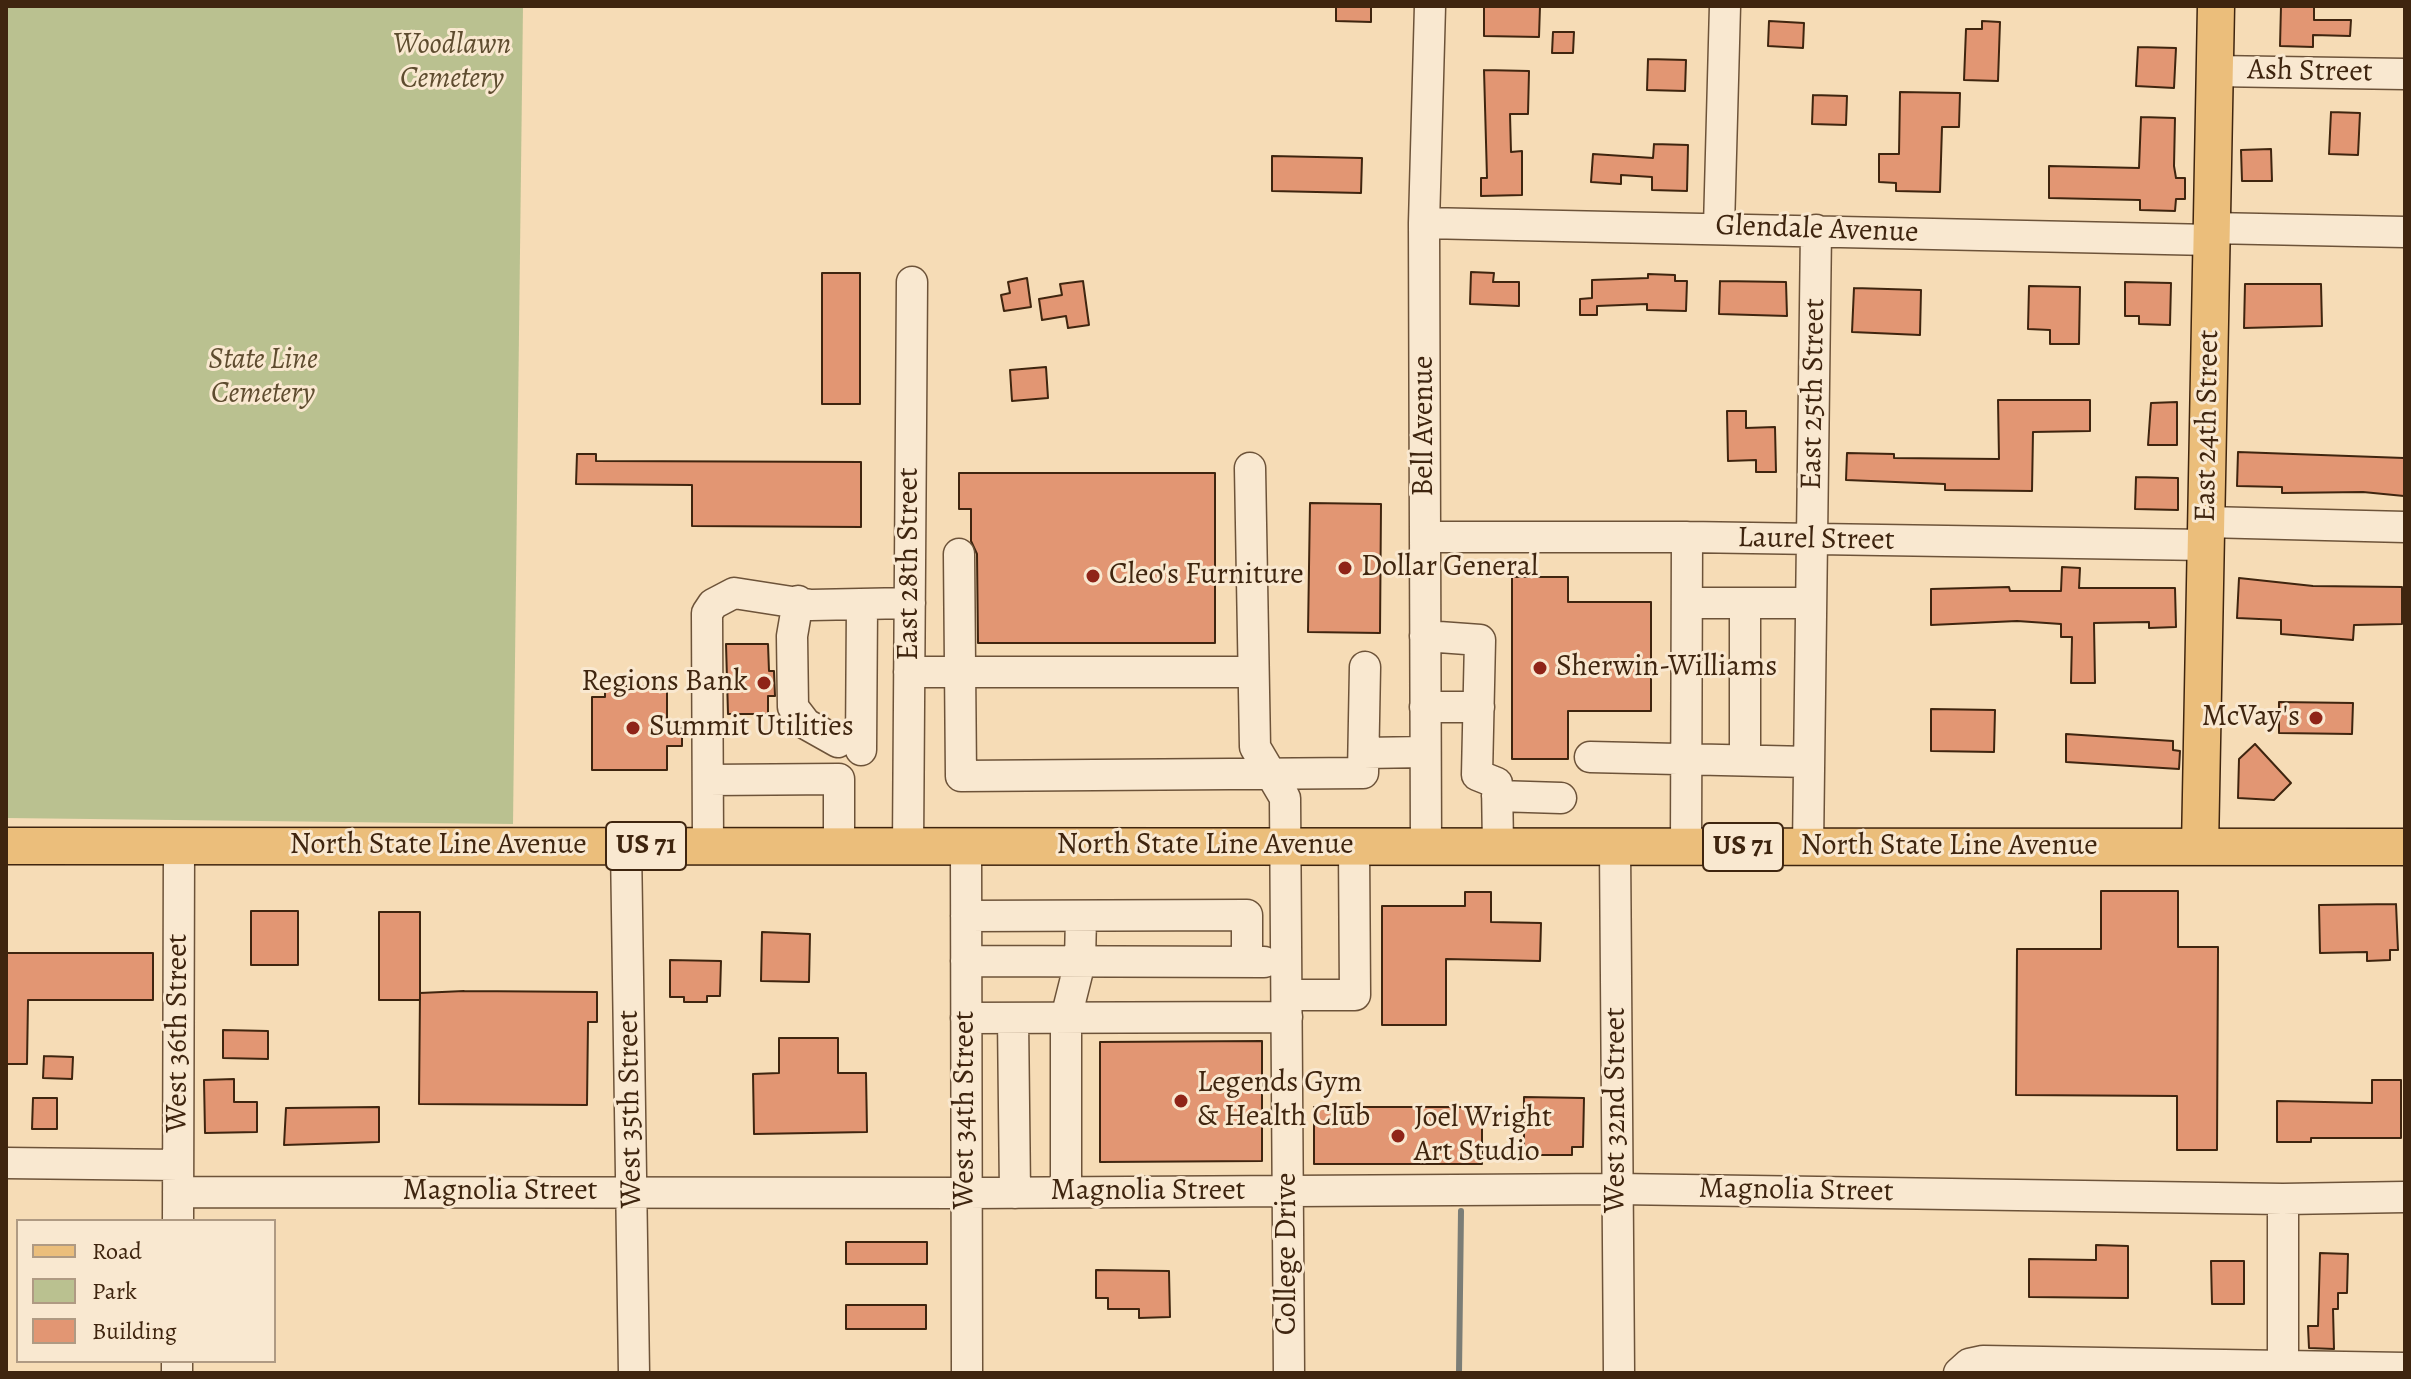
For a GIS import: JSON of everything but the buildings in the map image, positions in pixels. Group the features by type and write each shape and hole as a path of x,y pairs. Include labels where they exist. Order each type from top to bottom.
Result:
{"main road":[{"name":"East 24th Street","path":"2200,847 2216,6"},
{"name":"North State Line Avenue","path":"6,846 2405,847"}],"street":[{"name":"Bell Avenue","path":"1426,847 1424,223 1430,6"},
{"path":"1719,227 1725,6"},
{"name":"Ash Street","path":"2214,71 2405,74"},
{"name":"Glendale Avenue","path":"1424,223 2211,234 2405,232"},
{"name":"East 25th Street","path":"1808,847 1816,230"},
{"name":"East 28th Street","path":"908,846 912,282"},
{"name":"College Drive","path":"1250,468 1255,747 1285,798 1289,1373"},
{"name":"Laurel Street","path":"1426,537 1812,540 2206,534 2405,527"},
{"path":"1686,847 1687,537"},
{"path":"959,554 961,776 1363,773 1365,667"},
{"path":"708,846 707,613 719,598 734,593 811,605 910,603"},
{"path":"798,601 792,636 793,707 806,724 850,746 908,767"},
{"path":"1687,603 1811,603"},
{"path":"1745,603 1745,760"},
{"path":"839,846 839,779 850,746 862,605"},
{"path":"1425,636 1480,640 1477,775 1497,783 1498,847"},
{"path":"909,672 1253,672"},
{"path":"1425,707 1479,707"},
{"path":"1364,753 1425,752"},
{"path":"1590,757 1809,762"},
{"path":"708,780 839,779"},
{"path":"1497,796 1561,798"},
{"name":"West 36th Street","path":"178,1193 179,846"},
{"name":"West 35th Street","path":"626,846 634,1373"},
{"name":"West 34th Street","path":"966,846 967,1373"},
{"path":"966,1018 1066,1018 1287,1006 1355,995 1354,847"},
{"name":"West 32nd Street","path":"1615,847 1619,1373"},
{"path":"966,916 1247,915 1247,962"},
{"path":"1066,1192 1066,1018 1080,962 1081,916"},
{"path":"966,961 1286,962"},
{"path":"1013,1018 1015,1193"},
{"name":"Magnolia Street","path":"6,1163 178,1193 1618,1189 2283,1199 2405,1197"},
{"path":"2283,1199 2283,1370"},
{"path":"1959,1373 1969,1364 1983,1361 2283,1370 2405,1368"}],"green space":[{"name":"State Line Cemetery","path":"6,6 523,6 513,824 6,818"}],"waterway":[{"path":"1459,1373 1461,1211"}],"place":[{"name":"Dollar General","path":"1345,568"},
{"name":"Cleo's Furniture","path":"1093,576"},
{"name":"Sherwin-Williams","path":"1540,668"},
{"name":"Regions Bank","path":"764,683"},
{"name":"McVay's","path":"2316,718"},
{"name":"Summit Utilities","path":"633,728"},
{"name":"Legends Gym & Health Club","path":"1181,1101"},
{"name":"Joel Wright Art Studio","path":"1398,1136"}],"park label":[{"name":"Woodlawn Cemetery","path":"452,63"}]}
